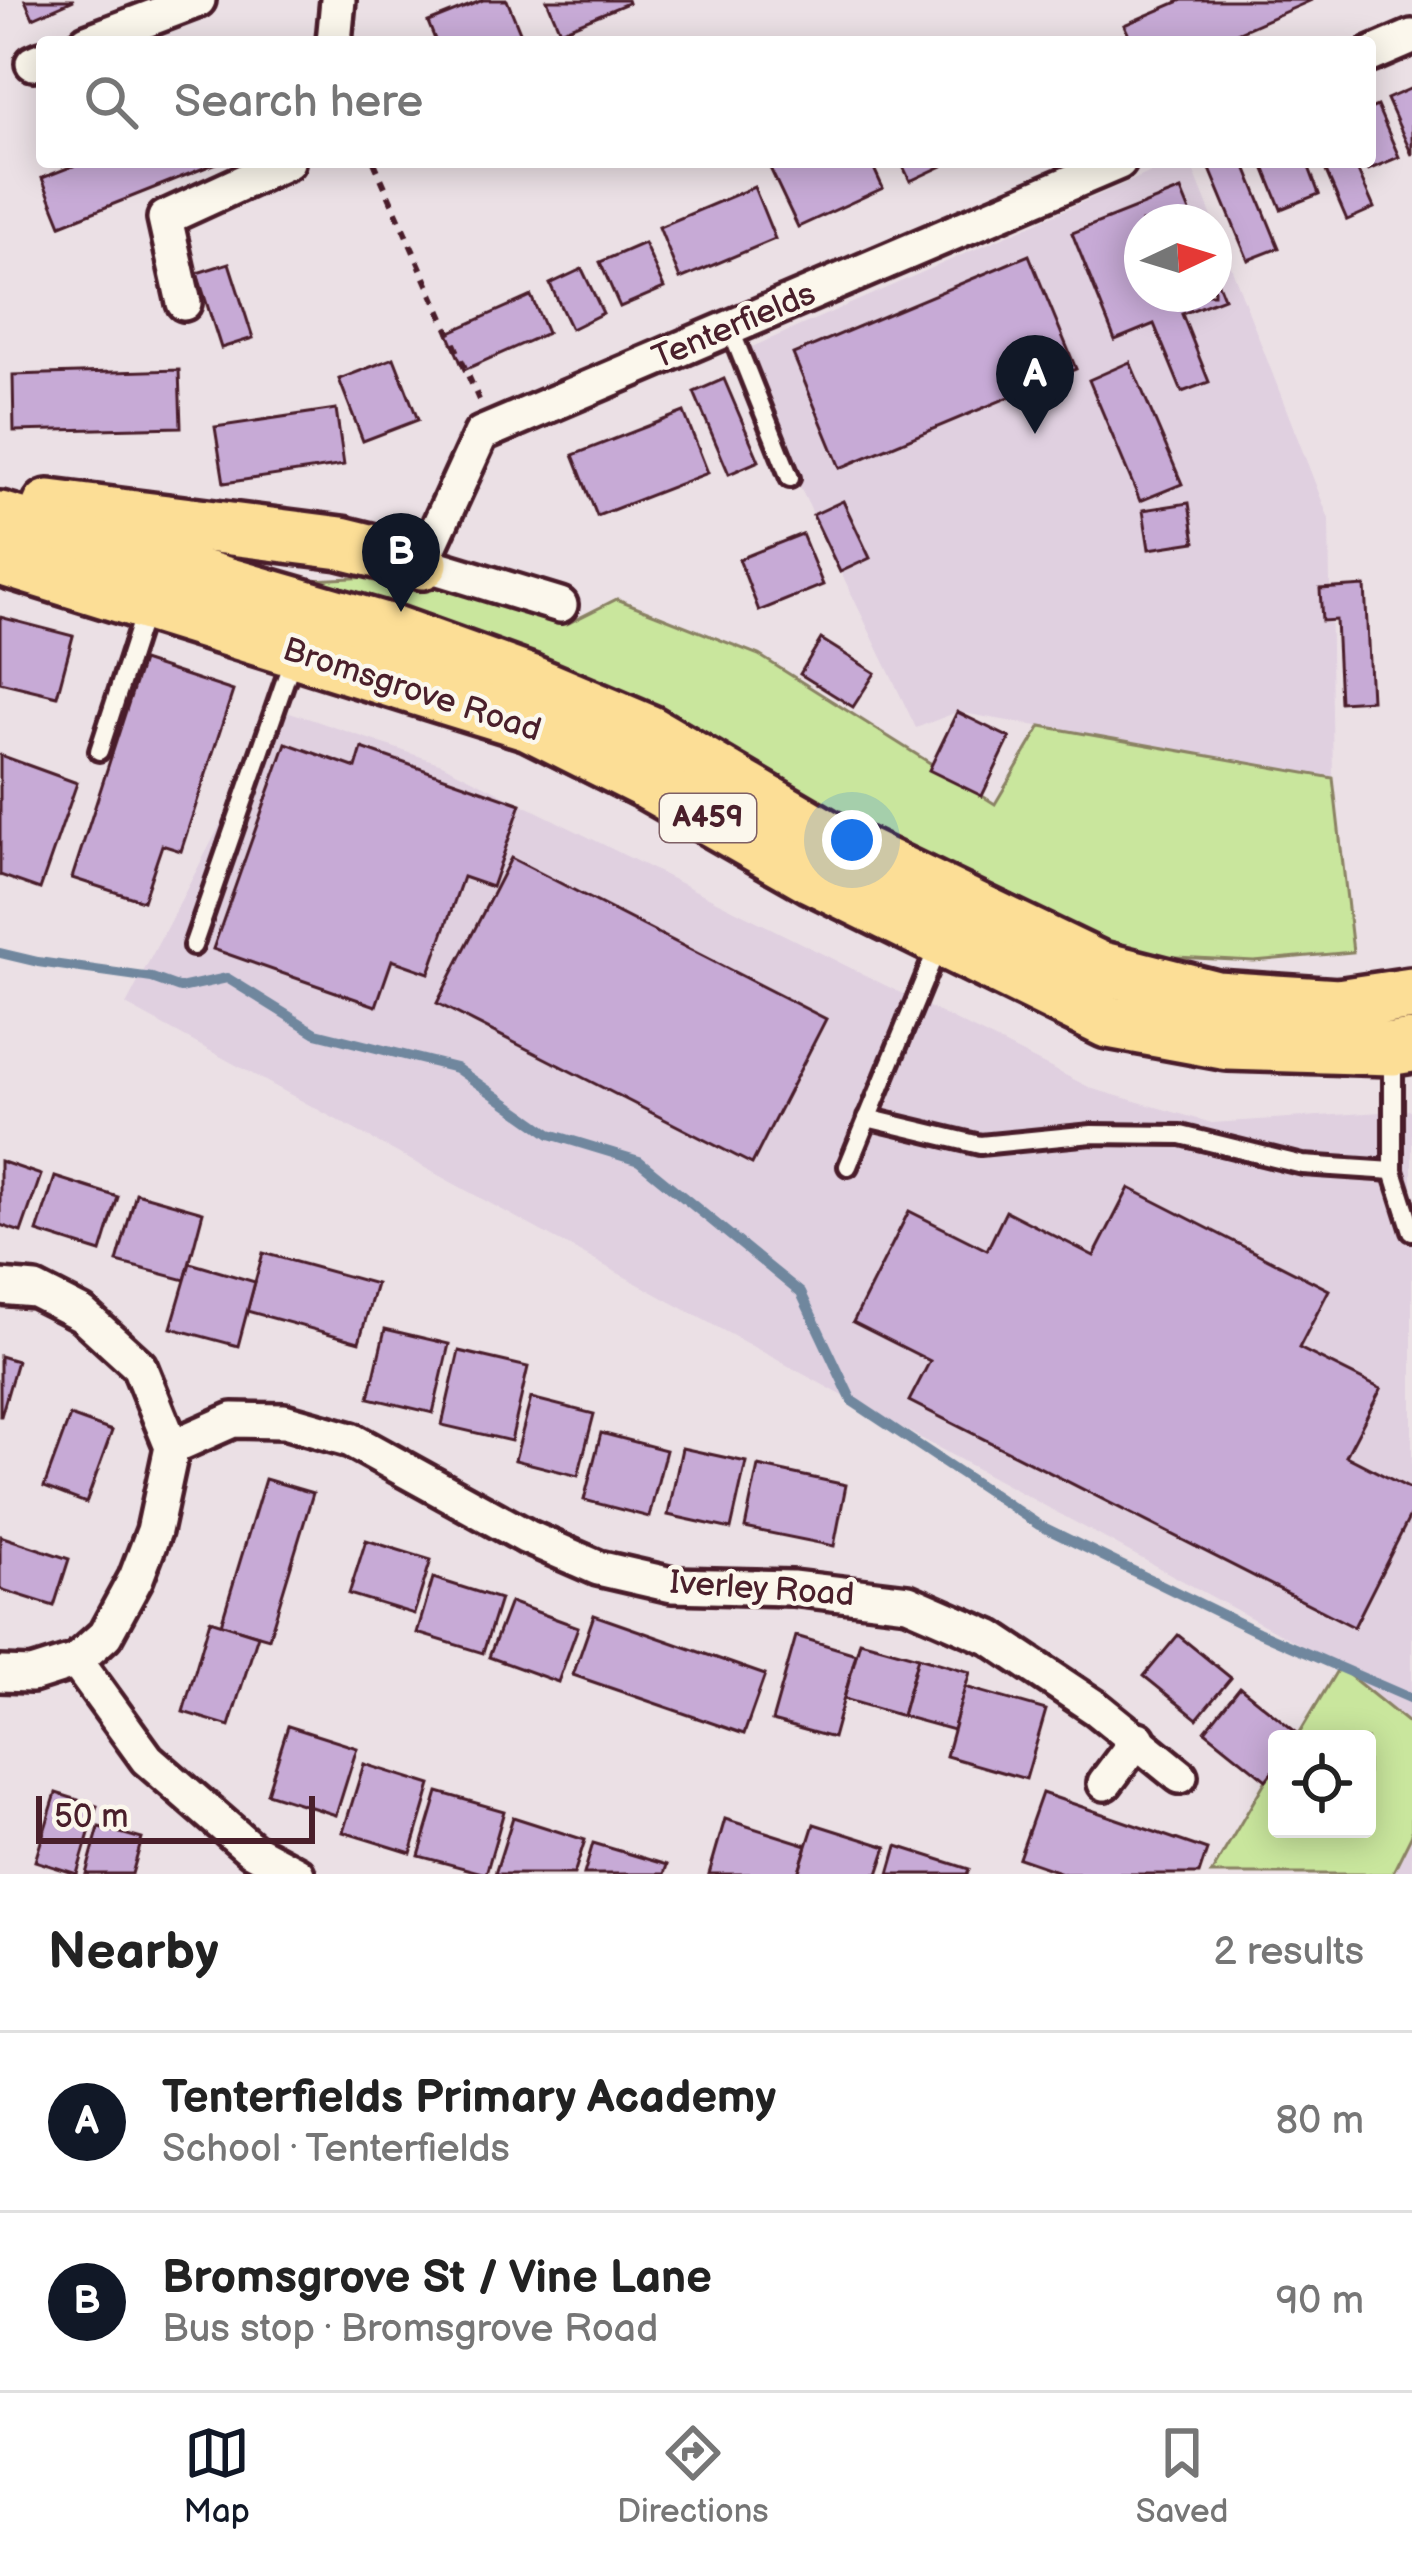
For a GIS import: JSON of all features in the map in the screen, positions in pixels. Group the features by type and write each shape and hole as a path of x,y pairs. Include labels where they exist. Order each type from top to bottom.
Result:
{"main road":[{"path":"0,504 50,506 340,543 422,563"},
{"name":"Bromsgrove Road","path":"0,518 388,630 530,681 648,731 828,837 1098,967 1216,998 1338,1005 1412,994"},
{"name":"Bromsgrove Road","path":"0,560 529,724 647,783 812,877 1108,1022 1228,1044 1402,1048"}],"street":[{"path":"103,36 198,0"},
{"path":"335,36 338,0"},
{"path":"1376,52 1412,37"},
{"path":"184,303 165,218 274,168"},
{"name":"Tenterfields","path":"492,429 1105,168"},
{"path":"492,429 481,434 422,563 560,604"},
{"path":"0,1287 35,1290 82,1314 139,1366 172,1447 154,1531 136,1578 105,1635 76,1660 32,1675 0,1674"},
{"name":"Iverley Road","path":"172,1447 233,1420 284,1421 351,1440 527,1538 598,1568 672,1585 792,1588 908,1602 991,1637 1138,1739 1180,1776"},
{"path":"76,1660 147,1760 252,1850 297,1874"},
{"path":"1105,1783 1138,1739"}],"lane":[{"path":"730,328 790,478"},
{"path":"99,751 146,605"},
{"path":"194,946 295,651"},
{"path":"848,1166 940,940"},
{"path":"1402,1048 1394,1171 1412,1231"},
{"path":"867,1118 980,1145 1092,1134 1181,1135 1303,1165 1394,1171"}],"path":[{"path":"377,168 492,429"}],"shaded area":[{"path":"1160,168 1192,168 1207,204 1124,204 1124,312 1232,312 1232,269 1329,519 1333,778 957,712 916,728 736,354"},
{"path":"281,709 442,764 1093,1089 1212,1123 1412,1110 1412,1874 1348,1874 1363,1838 1376,1838 1376,1730 1341,1730 1339,1666 126,1005"}],"green space":[{"path":"373,577 468,594 567,624 617,599 759,655 995,804 1041,726 1333,778 1353,952 1254,961 1137,955 1043,925 638,706 392,602 291,581"},
{"path":"1339,1667 1412,1726 1412,1834 1392,1874 1211,1874 1268,1777 1268,1838 1376,1838 1376,1730 1301,1730"}],"building":[{"path":"25,0 74,0 33,18"},
{"path":"483,0 507,0 522,36 434,36 428,22"},
{"path":"547,0 627,0 628,3 560,31"},
{"path":"1182,0 1312,0 1230,36 1129,36 1124,25"},
{"path":"1412,88 1412,155 1387,99"},
{"path":"1376,106 1399,157 1376,167"},
{"path":"68,168 204,168 61,225 42,178"},
{"path":"770,168 874,168 883,188 798,227"},
{"path":"904,168 938,168 910,181"},
{"path":"1246,168 1279,248 1248,260 1232,222 1232,204 1225,204 1210,169"},
{"path":"1264,168 1309,168 1319,194 1281,209"},
{"path":"1325,168 1357,168 1374,208 1347,220"},
{"path":"754,187 775,239 680,279 659,227"},
{"path":"1181,190 1187,204 1146,204"},
{"path":"1124,212 1124,312 1187,312 1182,314 1209,382 1182,392 1154,324 1115,340 1072,233"},
{"path":"644,243 664,288 620,307 600,262"},
{"path":"1029,255 1076,369 840,468 793,354"},
{"path":"229,263 253,338 221,348 197,273"},
{"path":"582,269 603,313 571,329 550,284"},
{"path":"531,296 547,333 464,370 448,333"},
{"path":"394,358 418,420 363,441 339,379"},
{"path":"1130,362 1182,484 1140,501 1089,380"},
{"path":"179,370 181,427 14,431 13,375"},
{"path":"724,379 759,461 729,474 694,392"},
{"path":"336,409 344,465 224,483 215,427"},
{"path":"684,412 708,473 597,516 573,455"},
{"path":"843,501 870,558 840,572 813,515"},
{"path":"1189,503 1195,542 1149,549 1143,510"},
{"path":"802,534 823,585 759,611 739,559"},
{"path":"1365,586 1371,700 1340,702 1336,620 1322,621 1320,589"},
{"path":"0,617 73,636 57,696 0,682"},
{"path":"821,639 875,673 853,707 800,674"},
{"path":"142,661 233,691 181,851 162,845 143,901 72,878"},
{"path":"957,712 1010,738 982,796 929,770"},
{"path":"286,743 356,768 362,748 521,804 492,887 463,877 429,973 392,960 376,1006 213,949"},
{"path":"0,755 77,783 40,889 0,875"},
{"path":"511,858 826,1019 752,1164 437,1003"},
{"path":"0,1161 41,1175 21,1232 0,1225"},
{"path":"55,1177 118,1197 101,1252 37,1232"},
{"path":"1129,1188 1329,1290 1299,1348 1381,1389 1346,1456 1412,1490 1412,1512 1354,1627 909,1401 930,1361 853,1322 909,1211 987,1250 1006,1211 1094,1256"},
{"path":"136,1193 203,1212 185,1280 117,1262"},
{"path":"263,1253 376,1284 359,1342 247,1311"},
{"path":"190,1263 255,1282 238,1346 171,1328"},
{"path":"385,1329 449,1344 433,1413 369,1398"},
{"path":"459,1351 528,1367 511,1441 442,1425"},
{"path":"0,1356 17,1361 1,1416 0,1416"},
{"path":"531,1398 594,1414 578,1476 515,1460"},
{"path":"70,1416 112,1431 86,1503 44,1487"},
{"path":"601,1433 666,1450 649,1517 584,1500"},
{"path":"682,1448 746,1462 731,1529 668,1515"},
{"path":"758,1466 846,1485 834,1546 745,1528"},
{"path":"265,1479 313,1493 269,1638 221,1624"},
{"path":"0,1536 69,1559 54,1606 0,1589"},
{"path":"366,1540 431,1560 414,1614 349,1594"},
{"path":"433,1578 500,1599 483,1653 417,1633"},
{"path":"510,1602 578,1627 558,1682 489,1657"},
{"path":"594,1615 765,1675 744,1734 573,1675"},
{"path":"210,1620 258,1635 229,1726 183,1712"},
{"path":"1178,1635 1231,1678 1197,1719 1144,1676"},
{"path":"796,1636 856,1654 833,1738 772,1721"},
{"path":"860,1641 918,1657 902,1716 844,1699"},
{"path":"918,1657 970,1672 953,1730 902,1716"},
{"path":"965,1687 1046,1710 1026,1779 946,1756"},
{"path":"1240,1687 1294,1730 1268,1730 1266,1780 1205,1731"},
{"path":"288,1726 357,1748 336,1815 267,1793"},
{"path":"364,1764 431,1785 411,1853 343,1832"},
{"path":"438,1792 504,1811 486,1874 419,1856"},
{"path":"56,1793 97,1806 77,1874 35,1861"},
{"path":"1042,1793 1207,1850 1199,1874 1065,1874 1019,1858"},
{"path":"513,1817 585,1840 574,1874 495,1874"},
{"path":"725,1819 807,1845 798,1874 709,1874"},
{"path":"814,1824 887,1847 878,1874 798,1874"},
{"path":"99,1827 142,1839 132,1874 86,1874"},
{"path":"593,1843 667,1865 664,1874 584,1874"},
{"path":"897,1846 969,1869 967,1874 889,1874"}],"waterway":[{"path":"0,953 152,978 180,988 227,978 316,1033 456,1068 550,1134 639,1161 801,1293 852,1401 1039,1525 1258,1632 1412,1699"}],"place":[{"name":"Tenterfields Primary Academy","path":"1035,434"},
{"name":"Bromsgrove St / Vine Lane","path":"401,612"}]}
